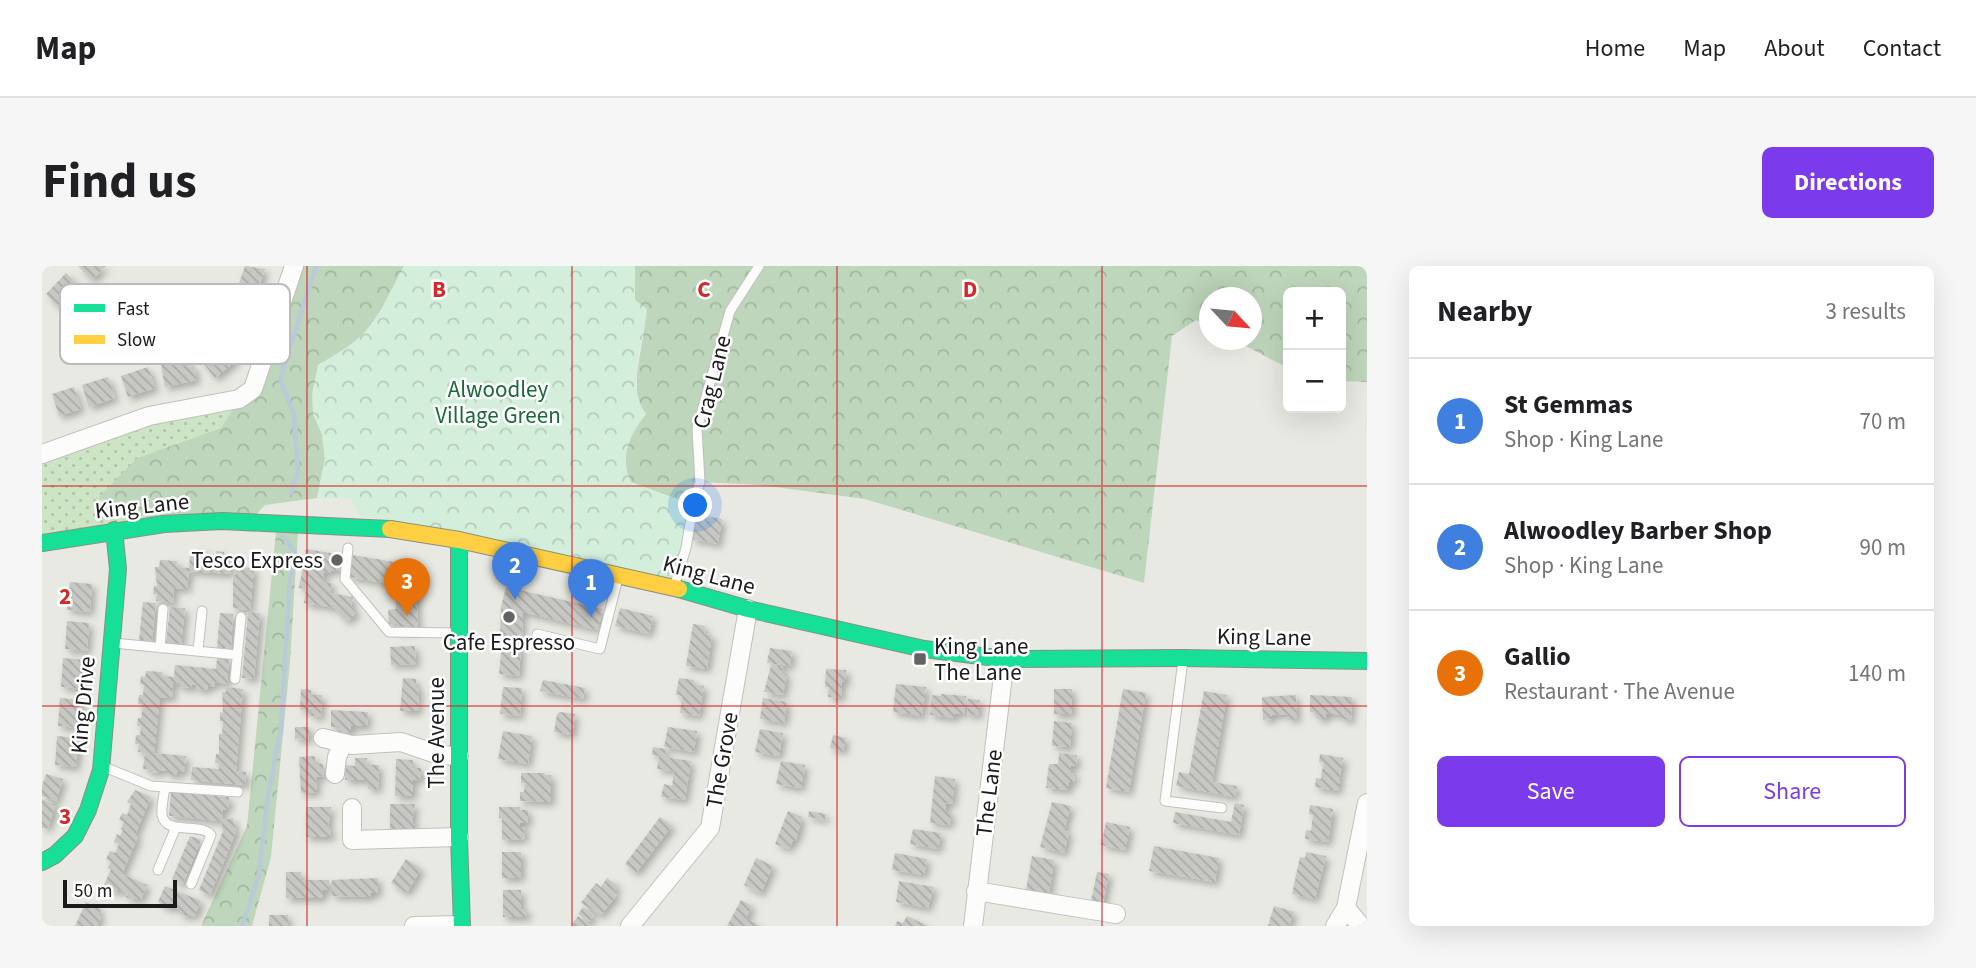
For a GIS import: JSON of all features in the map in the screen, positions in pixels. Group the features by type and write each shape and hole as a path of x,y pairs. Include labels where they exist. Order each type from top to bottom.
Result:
{"street":[{"path":"287,284 293,266"},
{"path":"42,454 149,416 239,399 253,388 261,364"},
{"name":"King Lane","path":"42,543 114,530 222,521 380,527 459,541 674,588 748,609 924,649 1005,659 1367,661"},
{"name":"King Drive","path":"42,862 60,852 72,840 93,801 101,766 118,569 114,530"},
{"name":"The Avenue","path":"459,541 461,926"},
{"name":"The Grove","path":"630,926 710,828 748,609"},
{"name":"The Lane","path":"973,926 1005,659"},
{"path":"323,738 352,745 401,742 439,755 459,756"},
{"path":"335,774 337,757 343,743"},
{"path":"1335,926 1346,908 1367,803"},
{"path":"352,808 352,840 459,837"},
{"path":"976,891 1116,914"},
{"path":"1346,908 1361,926"},
{"path":"414,926 461,926"}],"lane":[{"name":"Crag Lane","path":"674,588 686,548 692,505 700,482 697,429 730,311 759,266"},
{"path":"348,548 345,579 389,632 459,633"},
{"path":"674,588 680,563 676,551"},
{"path":"537,634 600,649 619,576"},
{"path":"160,648 163,609"},
{"path":"198,651 202,611"},
{"path":"235,679 241,617"},
{"path":"111,643 237,655"},
{"path":"1183,658 1165,801 1222,808"},
{"path":"101,766 140,782 165,787 238,792"},
{"path":"165,787 162,815 166,822 176,827 206,830 211,835 191,884"},
{"path":"158,870 176,827"}],"green space":[{"path":"294,266 404,266 381,310 364,333 318,365 313,414 322,434 325,459 317,498 265,505 249,522 164,524 98,498 137,458 221,428 239,399 253,388 261,364 290,364 288,284"},
{"name":"Alwoodley Village Green","path":"404,266 635,266 635,300 647,309 636,377 640,403 646,414 631,438 626,464 631,483 693,505 677,589 359,515 350,498 317,498 325,459 322,434 313,414 312,394 318,365 364,333 381,310"},
{"path":"635,266 1367,266 1367,382 1346,381 1346,287 1283,287 1283,365 1253,350 1262,350 1262,287 1199,287 1199,322 1196,320 1172,336 1144,583 865,499 760,485 700,482 693,505 631,482 626,455 631,438 646,414 639,405 637,393 637,373 645,324 635,300"},
{"path":"239,399 221,428 137,458 164,524 42,543 42,454"},
{"path":"276,532 298,532 290,663 271,857 252,926 201,926 247,826"}],"building":[{"path":"78,266 106,266 92,280"},
{"path":"245,266 265,269 260,284 239,284"},
{"path":"66,273 77,284 60,284 60,308 46,294"},
{"path":"204,364 232,364 215,378"},
{"path":"161,365 194,366 197,380 165,387"},
{"path":"148,367 155,388 128,397 121,376"},
{"path":"108,377 115,398 89,407 82,385"},
{"path":"74,387 81,409 59,416 52,394"},
{"path":"705,516 722,519 718,544 691,539 695,519 704,521"},
{"path":"198,549 205,550 205,555 216,556 216,551 231,557 230,574 189,571 187,589 174,588 173,603 156,601 157,594 153,594 154,586 157,586 155,567 159,567 160,560 177,561 176,567 189,568 190,554 197,554"},
{"path":"306,549 343,555 341,571 324,572 323,582 332,583 330,593 353,597 351,606 357,612 347,622 334,608 304,603 306,589 299,588"},
{"path":"353,555 400,563 416,581 418,630 397,631 397,624 389,624 388,610 396,609 395,591 389,584 349,577"},
{"path":"236,567 254,568 250,610 233,608 233,575 236,575"},
{"path":"70,582 92,584 90,612 67,610"},
{"path":"506,587 603,609 598,630 523,612 522,637 500,636 501,607"},
{"path":"143,602 156,603 152,642 139,641"},
{"path":"170,607 185,608 181,645 166,643"},
{"path":"620,608 653,616 649,634 615,626"},
{"path":"248,612 260,613 254,679 242,678"},
{"path":"220,613 233,614 231,649 217,648"},
{"path":"67,621 89,623 87,651 65,649"},
{"path":"693,624 705,626 704,634 712,635 707,669 686,666"},
{"path":"502,645 521,646 519,676 499,674"},
{"path":"415,646 416,664 391,665 390,647"},
{"path":"770,648 792,651 790,666 767,663"},
{"path":"63,658 85,660 83,689 61,687"},
{"path":"217,658 229,659 227,684 215,682 214,687 208,686 207,690 196,689 197,685 192,685 191,688 173,683 172,698 160,697 154,753 186,756 184,772 169,775 169,771 159,770 158,773 143,769 145,752 138,752 139,744 135,744 136,735 140,735 141,726 137,726 143,705 138,704 139,695 143,695 141,676 145,677 146,671 162,672 162,676 174,677 175,665 216,669"},
{"path":"771,665 783,667 782,673 787,674 783,695 764,692"},
{"path":"826,669 846,670 846,682 842,682 841,698 828,697 829,687 825,687"},
{"path":"403,678 416,679 416,687 419,687 418,711 400,711"},
{"path":"679,678 694,680 694,684 704,686 699,716 680,713 682,696 676,695"},
{"path":"543,680 585,688 583,699 540,691"},
{"path":"896,684 926,687 922,716 893,712"},
{"path":"226,687 243,689 236,771 246,772 245,785 191,780 192,767 219,769 219,763 215,763 216,754 219,754 219,734 222,734 222,692 226,692"},
{"path":"503,687 522,688 520,716 500,714"},
{"path":"301,689 311,690 311,695 322,695 321,717 311,716 311,711 300,710"},
{"path":"1054,689 1072,689 1072,714 1054,714"},
{"path":"1123,689 1146,693 1129,792 1106,788"},
{"path":"1204,691 1227,695 1212,782 1237,786 1235,797 1176,786 1179,772 1189,774"},
{"path":"932,695 966,696 964,714 955,713 955,718 930,715"},
{"path":"1296,695 1297,719 1288,719 1288,714 1272,715 1272,719 1263,720 1262,697"},
{"path":"1310,695 1352,697 1351,720 1334,714 1326,714 1326,719 1317,719 1317,712 1310,712"},
{"path":"60,698 82,700 80,728 58,726"},
{"path":"763,698 787,702 784,723 760,719"},
{"path":"968,699 980,700 978,716 967,714"},
{"path":"331,710 368,712 367,726 351,726 351,733 339,732 339,727 331,727"},
{"path":"557,714 575,714 572,735 554,732"},
{"path":"1054,721 1072,723 1070,747 1052,746"},
{"path":"295,727 309,727 309,740 295,739"},
{"path":"668,727 697,731 694,752 664,747"},
{"path":"760,729 783,733 779,756 755,752"},
{"path":"503,731 532,736 528,764 498,759"},
{"path":"833,735 846,738 843,751 830,748"},
{"path":"57,736 79,738 76,767 55,765"},
{"path":"653,747 666,749 665,757 691,761 685,800 661,797 664,784 672,786 674,771 657,769 659,756 652,755"},
{"path":"1059,753 1077,755 1076,766 1071,766 1070,773 1075,774 1074,782 1069,782 1069,790 1046,788 1049,764 1058,764"},
{"path":"1320,754 1343,758 1338,791 1315,787 1316,778 1321,779 1324,763 1319,762"},
{"path":"315,756 315,764 323,764 324,776 316,777 317,792 301,793 299,757"},
{"path":"355,758 367,758 366,765 379,765 378,789 368,789 368,780 345,780 345,765 355,766"},
{"path":"396,759 413,760 413,768 421,768 421,780 413,779 413,796 395,796"},
{"path":"781,761 805,765 801,788 776,784"},
{"path":"521,773 551,775 551,802 520,801 520,792 524,792 525,783 521,783"},
{"path":"46,774 63,779 56,801 42,796"},
{"path":"935,776 955,779 952,804 946,803 945,812 951,812 950,825 930,823"},
{"path":"135,790 151,797 122,874 147,885 141,900 133,900 126,897 128,894 118,889 116,893 104,885 111,869 108,868 111,862 106,859 110,851 115,853 119,844 114,842 117,834 120,836 123,830 121,829 124,822 119,820 122,813 127,815 131,804 127,802"},
{"path":"171,792 229,797 228,810 223,809 222,820 233,818 236,832 210,895 199,890 223,831 221,821 169,816"},
{"path":"42,799 56,804 47,829 42,828"},
{"path":"1052,802 1071,806 1064,831 1069,832 1064,853 1040,847"},
{"path":"1235,803 1244,805 1239,835 1173,823 1175,812 1231,822"},
{"path":"390,804 415,804 412,824 415,824 415,833 390,834"},
{"path":"1310,805 1333,809 1328,842 1305,839 1306,830 1311,831 1313,815 1309,814"},
{"path":"306,807 331,807 328,828 331,828 331,837 306,837"},
{"path":"499,807 520,807 520,810 528,810 528,823 520,823 520,827 525,827 524,839 502,840"},
{"path":"788,811 802,817 796,841 793,840 789,849 775,844"},
{"path":"809,811 826,814 825,820 808,817"},
{"path":"660,817 672,826 636,873 625,864"},
{"path":"1106,822 1130,827 1125,850 1101,845"},
{"path":"913,829 941,833 938,849 910,844"},
{"path":"190,836 201,840 183,884 172,879"},
{"path":"1154,846 1219,858 1215,882 1149,871"},
{"path":"502,852 521,852 521,878 502,878"},
{"path":"1306,852 1326,856 1315,899 1292,894 1300,857 1305,858"},
{"path":"895,853 927,859 924,875 892,870"},
{"path":"1032,856 1054,860 1049,894 1026,890"},
{"path":"756,858 773,866 761,893 744,885"},
{"path":"406,859 421,869 407,893 391,883"},
{"path":"286,872 301,872 301,880 329,880 329,890 323,890 323,898 286,898"},
{"path":"1097,872 1109,874 1103,904 1091,901"},
{"path":"378,878 378,893 371,893 371,897 332,896 332,880"},
{"path":"607,878 618,886 613,892 617,895 601,915 581,903 596,883 601,887"},
{"path":"899,881 934,887 928,908 896,902"},
{"path":"165,886 201,901 194,917 180,914 181,910 171,906 170,910 158,902"},
{"path":"503,890 521,890 521,909 527,909 527,917 503,917"},
{"path":"741,900 752,906 746,918 760,926 727,926"},
{"path":"86,902 101,909 97,926 75,926"},
{"path":"1274,906 1294,912 1289,926 1268,926"},
{"path":"583,907 594,915 589,922 578,914"},
{"path":"269,915 288,915 288,926 269,926"},
{"path":"578,916 591,926 571,926"},
{"path":"907,916 928,926 895,926 897,921 903,923"}],"waterway":[{"path":"290,348 316,266"},
{"path":"285,364 280,379 294,415 298,471 291,493"},
{"path":"242,926 259,874 268,797 281,728 290,579 297,556 283,536"}],"traffic: fast":[{"path":"42,543 164,524 222,521 390,529"},
{"path":"42,862 55,855 75,836 88,810 101,770 118,569 114,530"},
{"path":"459,540 459,837 462,926"},
{"path":"679,589 748,609 924,649 1005,659 1367,661"}],"traffic: slow":[{"path":"390,529 459,540 679,589"}],"place":[{"name":"Tesco Express","path":"337,560"},
{"name":"Alwoodley Barber Shop","path":"515,600"},
{"name":"Gallio","path":"407,616"},
{"name":"Cafe Espresso","path":"509,617"},
{"name":"St Gemmas","path":"591,617"},
{"name":"King Lane The Lane","path":"920,659"}]}
